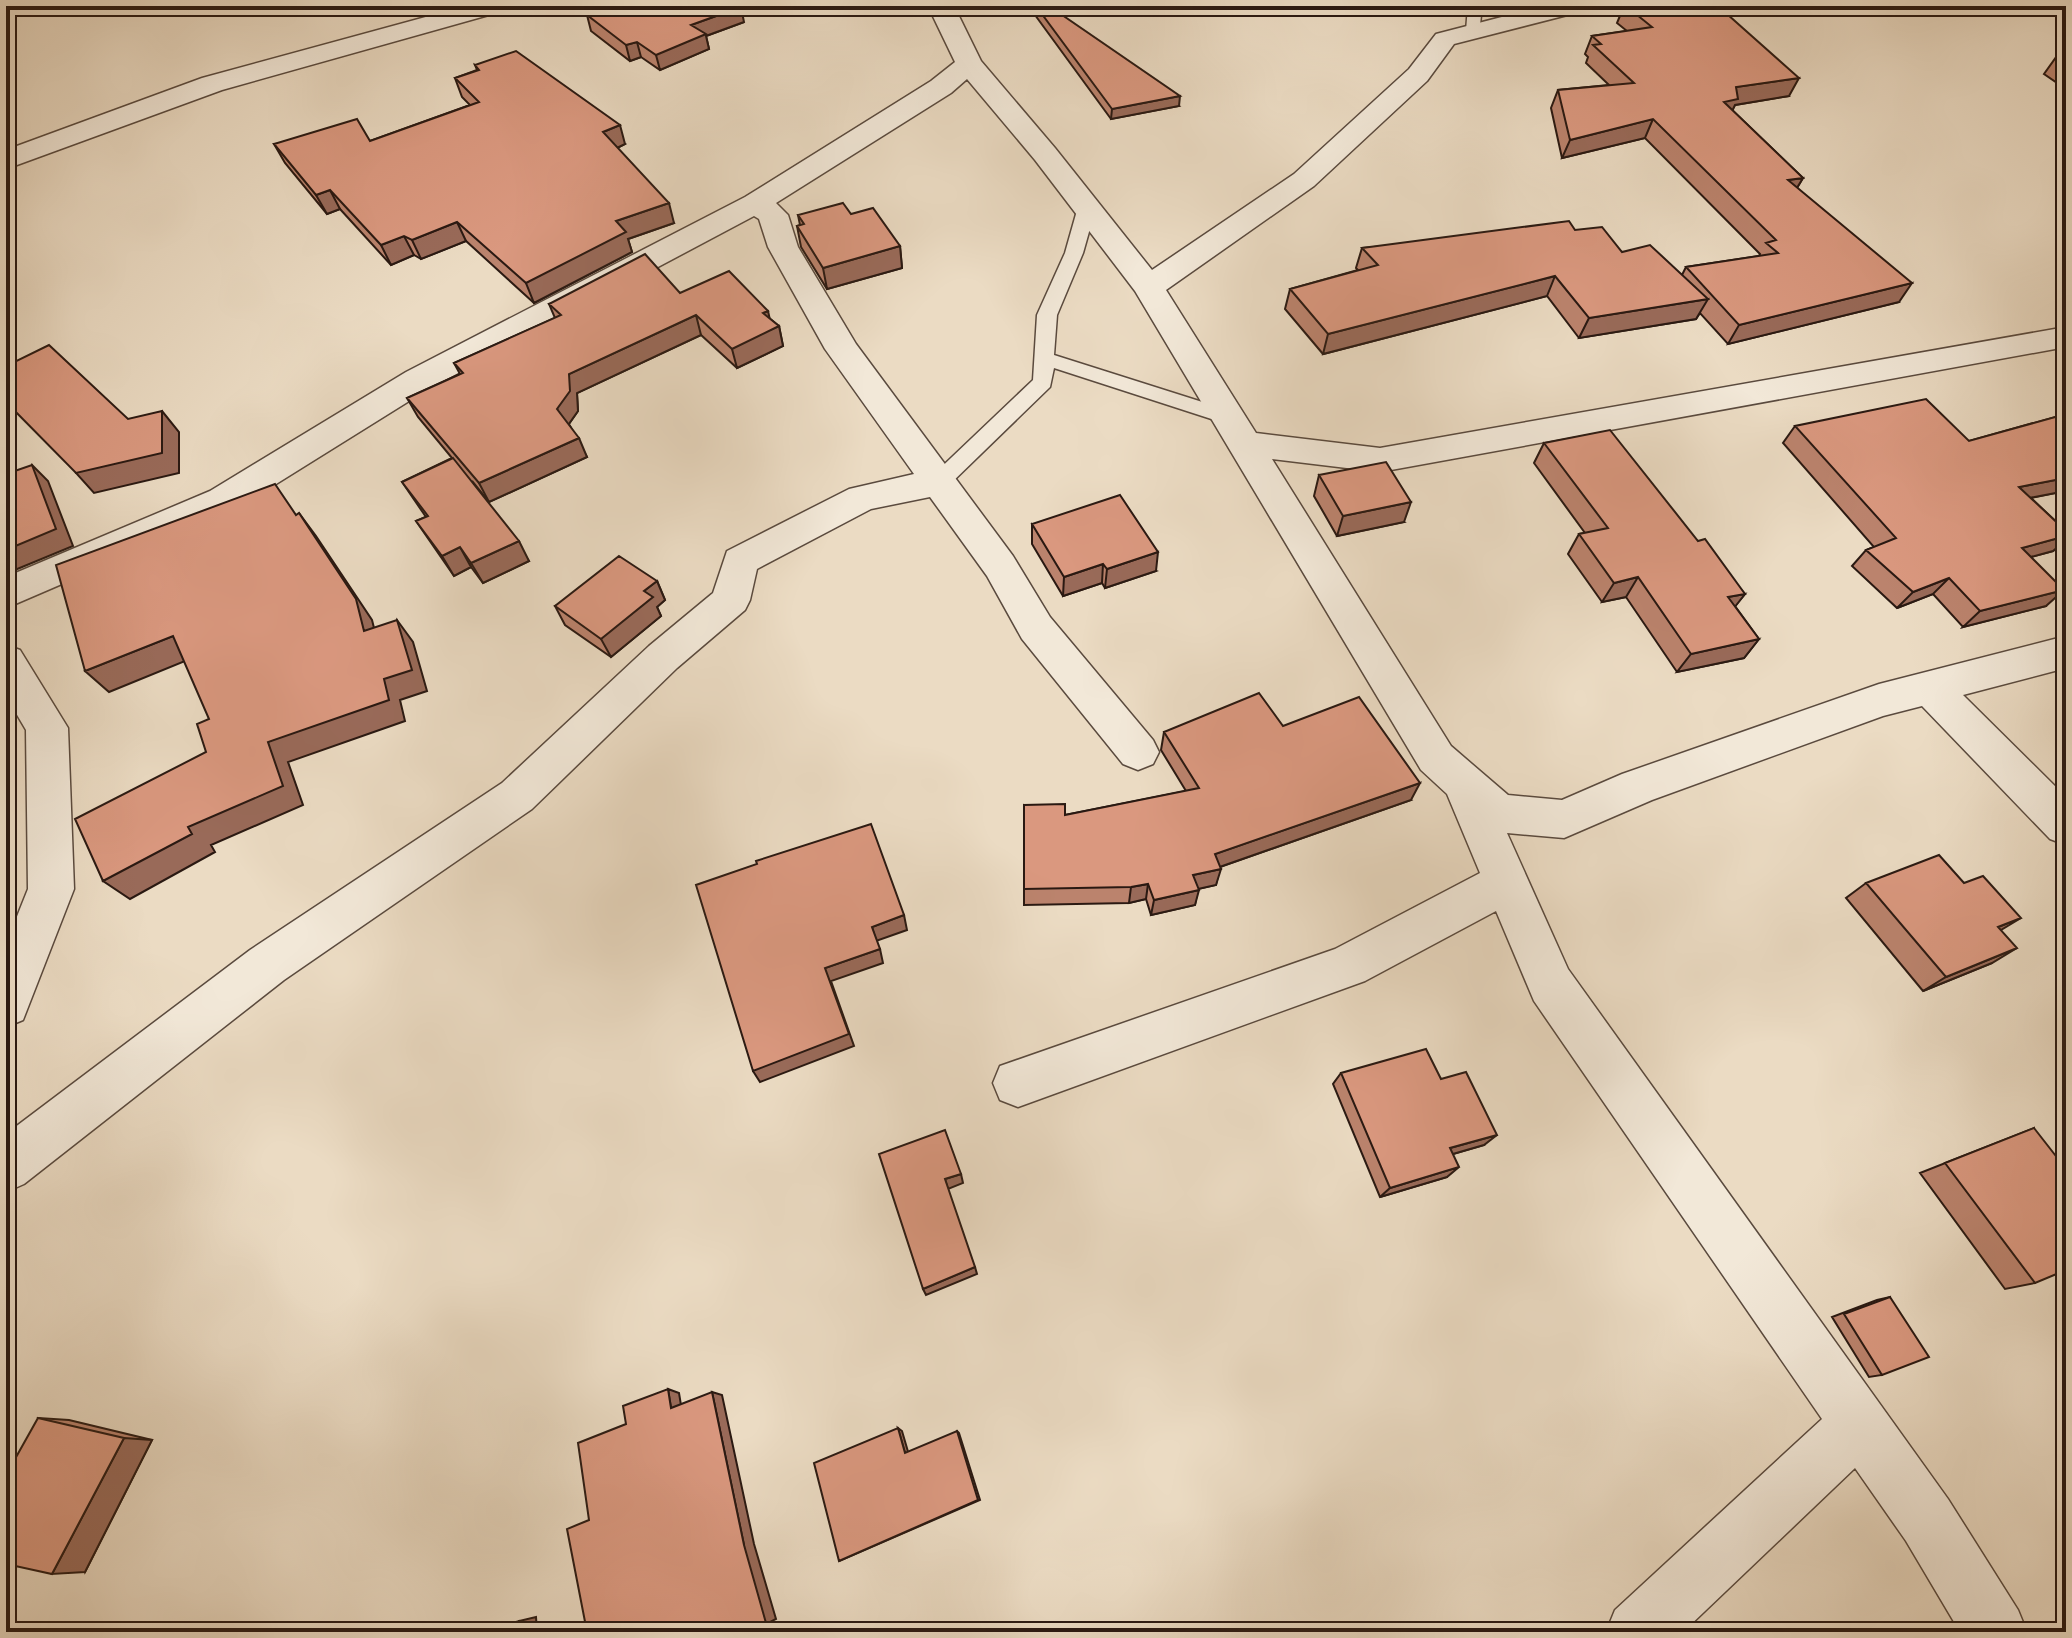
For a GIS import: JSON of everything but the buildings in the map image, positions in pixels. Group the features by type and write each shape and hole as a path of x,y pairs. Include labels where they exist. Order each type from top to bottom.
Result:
{"street":[{"path":"6,160 212,84 494,6"},
{"path":"941,6 969,64 1149,287 1436,758 1498,813 1564,819 1665,777 1879,701 2066,652"},
{"path":"1149,287 1304,180 1418,75 1445,39 1474,19 1574,6"},
{"path":"6,593 223,500 418,380 756,203 941,87 969,64"},
{"path":"756,203 773,215 783,247 842,349 1000,566 1036,628 1138,752"},
{"path":"1238,431 1380,460 2066,337"},
{"path":"6,1166 267,965 517,796 663,657 731,600 740,561 862,498 939,482"},
{"path":"6,661 47,728 51,889 6,1004"},
{"path":"1930,688 2066,826"},
{"path":"1464,783 1551,985 1927,1520 1996,1632"},
{"path":"1018,1083 1348,966 1507,882"},
{"path":"1637,1632 1859,1424"}],"lane":[{"path":"939,482 1043,382 1047,315 1074,253 1087,207"},
{"path":"1044,358 1238,431"}]}
